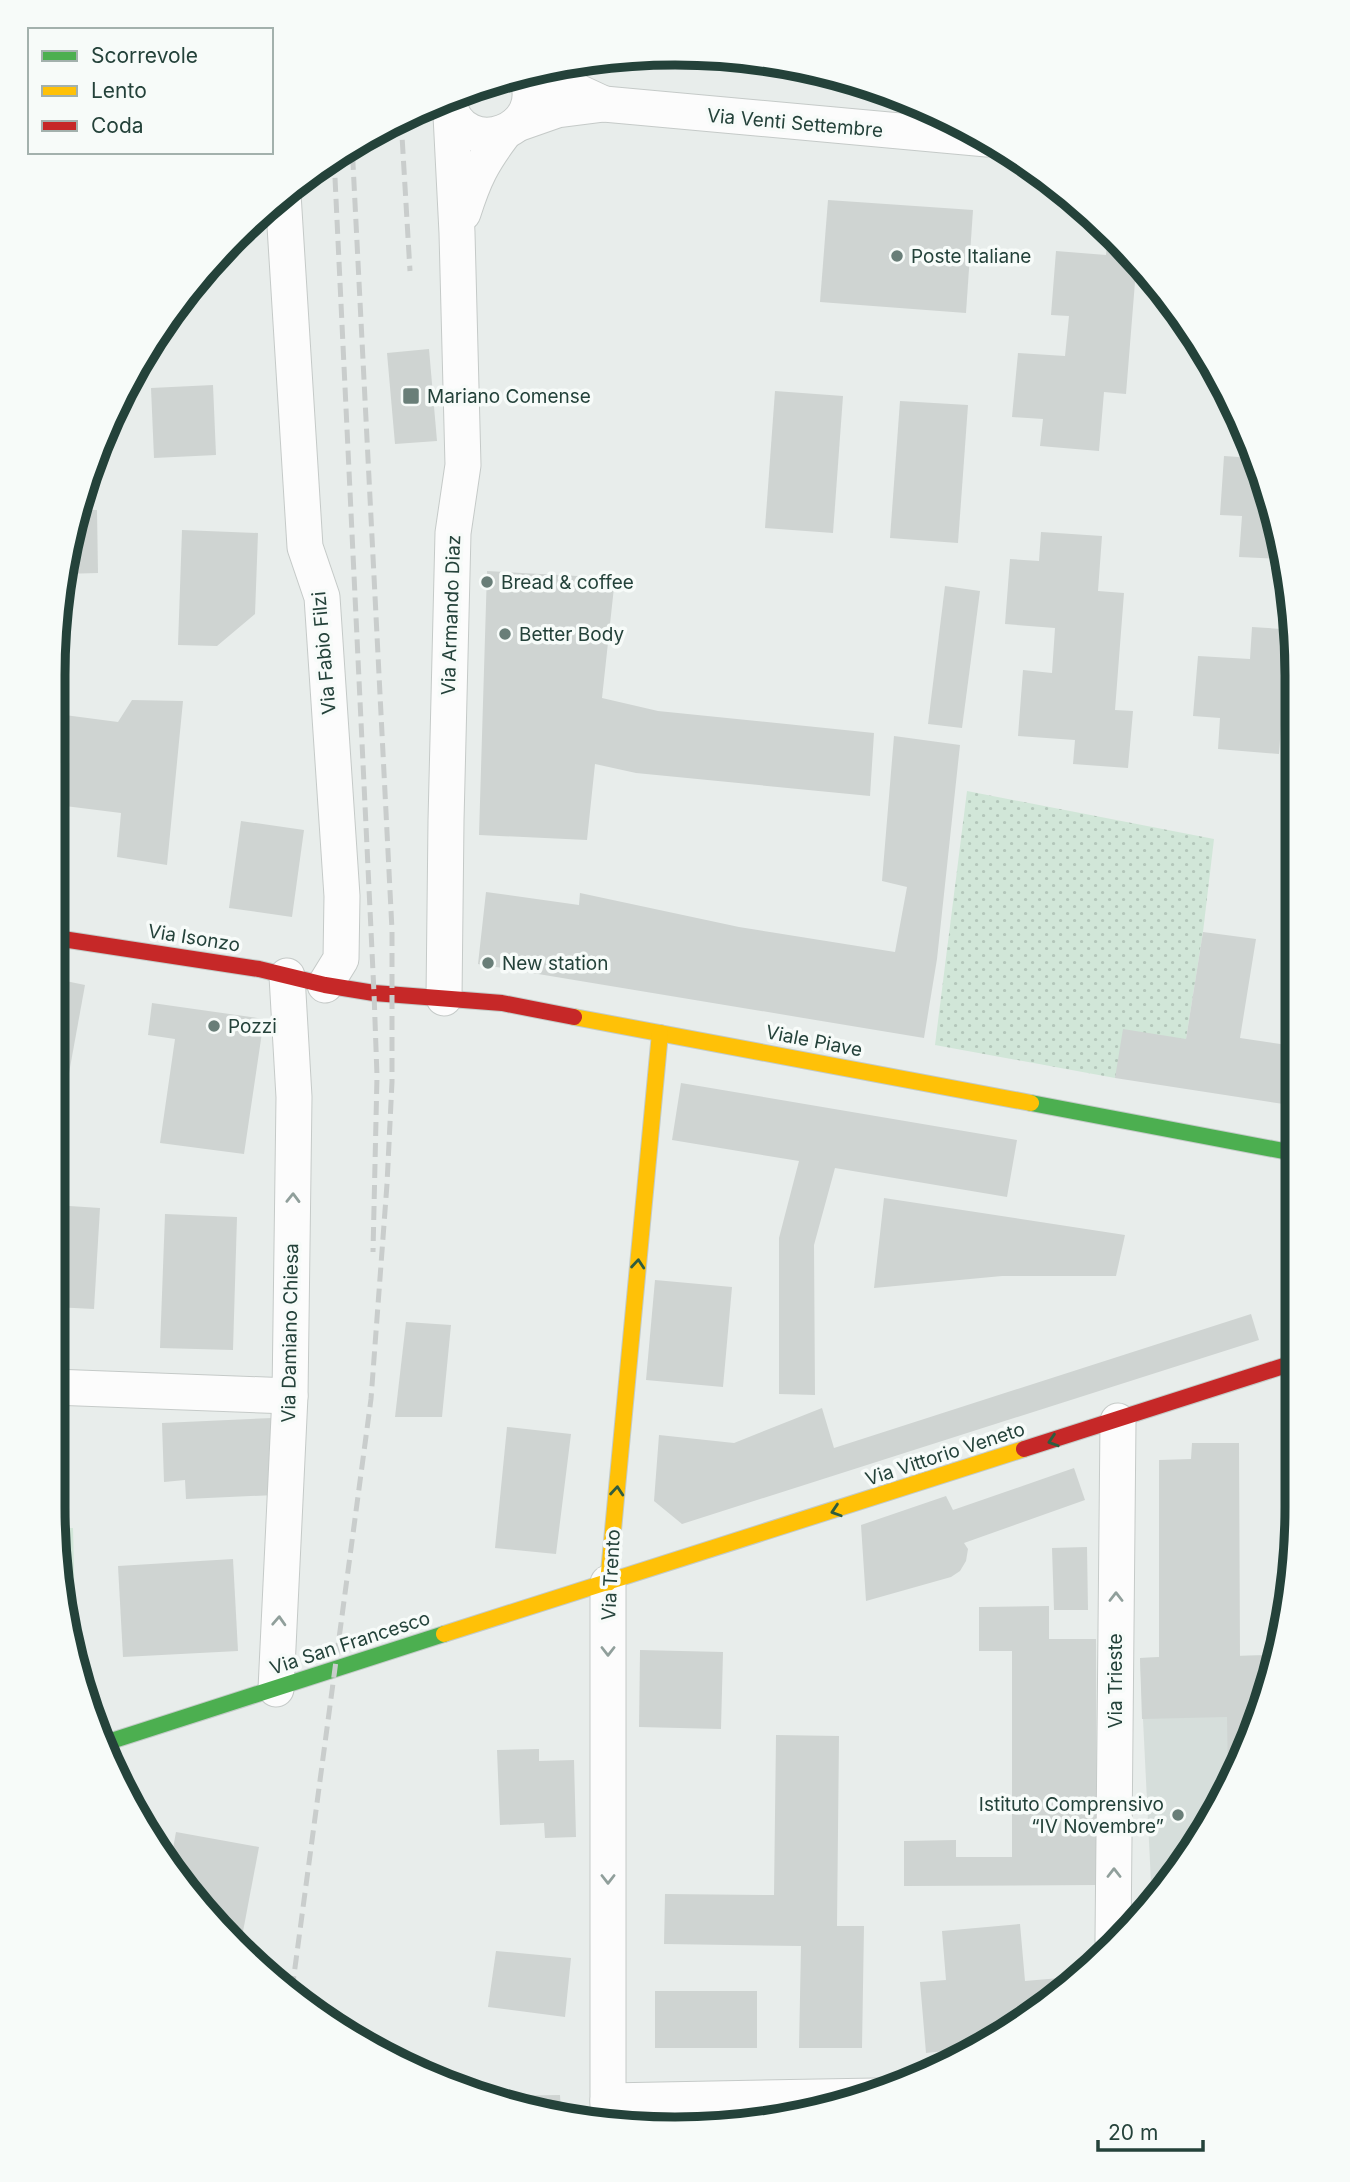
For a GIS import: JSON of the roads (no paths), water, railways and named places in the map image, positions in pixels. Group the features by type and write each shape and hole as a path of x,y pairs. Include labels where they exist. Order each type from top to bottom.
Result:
{"street":[{"name":"Via Venti Settembre","path":"548,78 604,104"},
{"name":"Via Armando Diaz","path":"457,233 476,174 485,157 526,113 530,99 528,83"},
{"name":"Via Venti Settembre","path":"511,129 557,110 604,104 961,137"},
{"name":"Via Armando Diaz","path":"444,999 453,533 463,465 457,233 449,108"},
{"path":"450,108 461,126 475,134 490,136 511,129"},
{"name":"Via Fabio Filzi","path":"284,207 305,547 322,597 342,896 341,958 325,985"},
{"name":"Via Isonzo","path":"65,939 259,970 325,985"},
{"name":"Via Damiano Chiesa","path":"276,1689 290,1396 294,1097 287,976"},
{"name":"Viale Piave","path":"325,985 374,993 502,1003 1285,1151"},
{"name":"Via Trento","path":"608,2110 608,1583 660,1033"},
{"name":"Via Vittorio Veneto","path":"608,1583 1285,1366"},
{"path":"65,1387 290,1396"},
{"name":"Via Trieste","path":"1113,1932 1118,1421"},
{"name":"Via San Francesco","path":"111,1741 276,1689 335,1667 608,1583"},
{"path":"608,2110 822,2099"}],"railway":[{"path":"402,130 410,271"},
{"path":"293,1982 371,1399 392,1082 392,930 353,158"},
{"path":"335,169 377,1076 373,1252"}],"place":[{"name":"Poste Italiane","path":"897,256"},
{"name":"Mariano Comense","path":"411,396"},
{"name":"Bread & coffee","path":"487,582"},
{"name":"Better Body","path":"505,634"},
{"name":"New station","path":"488,963"},
{"name":"Pozzi","path":"214,1026"},
{"name":"Istituto Comprensivo “IV Novembre”","path":"1178,1815"}]}
